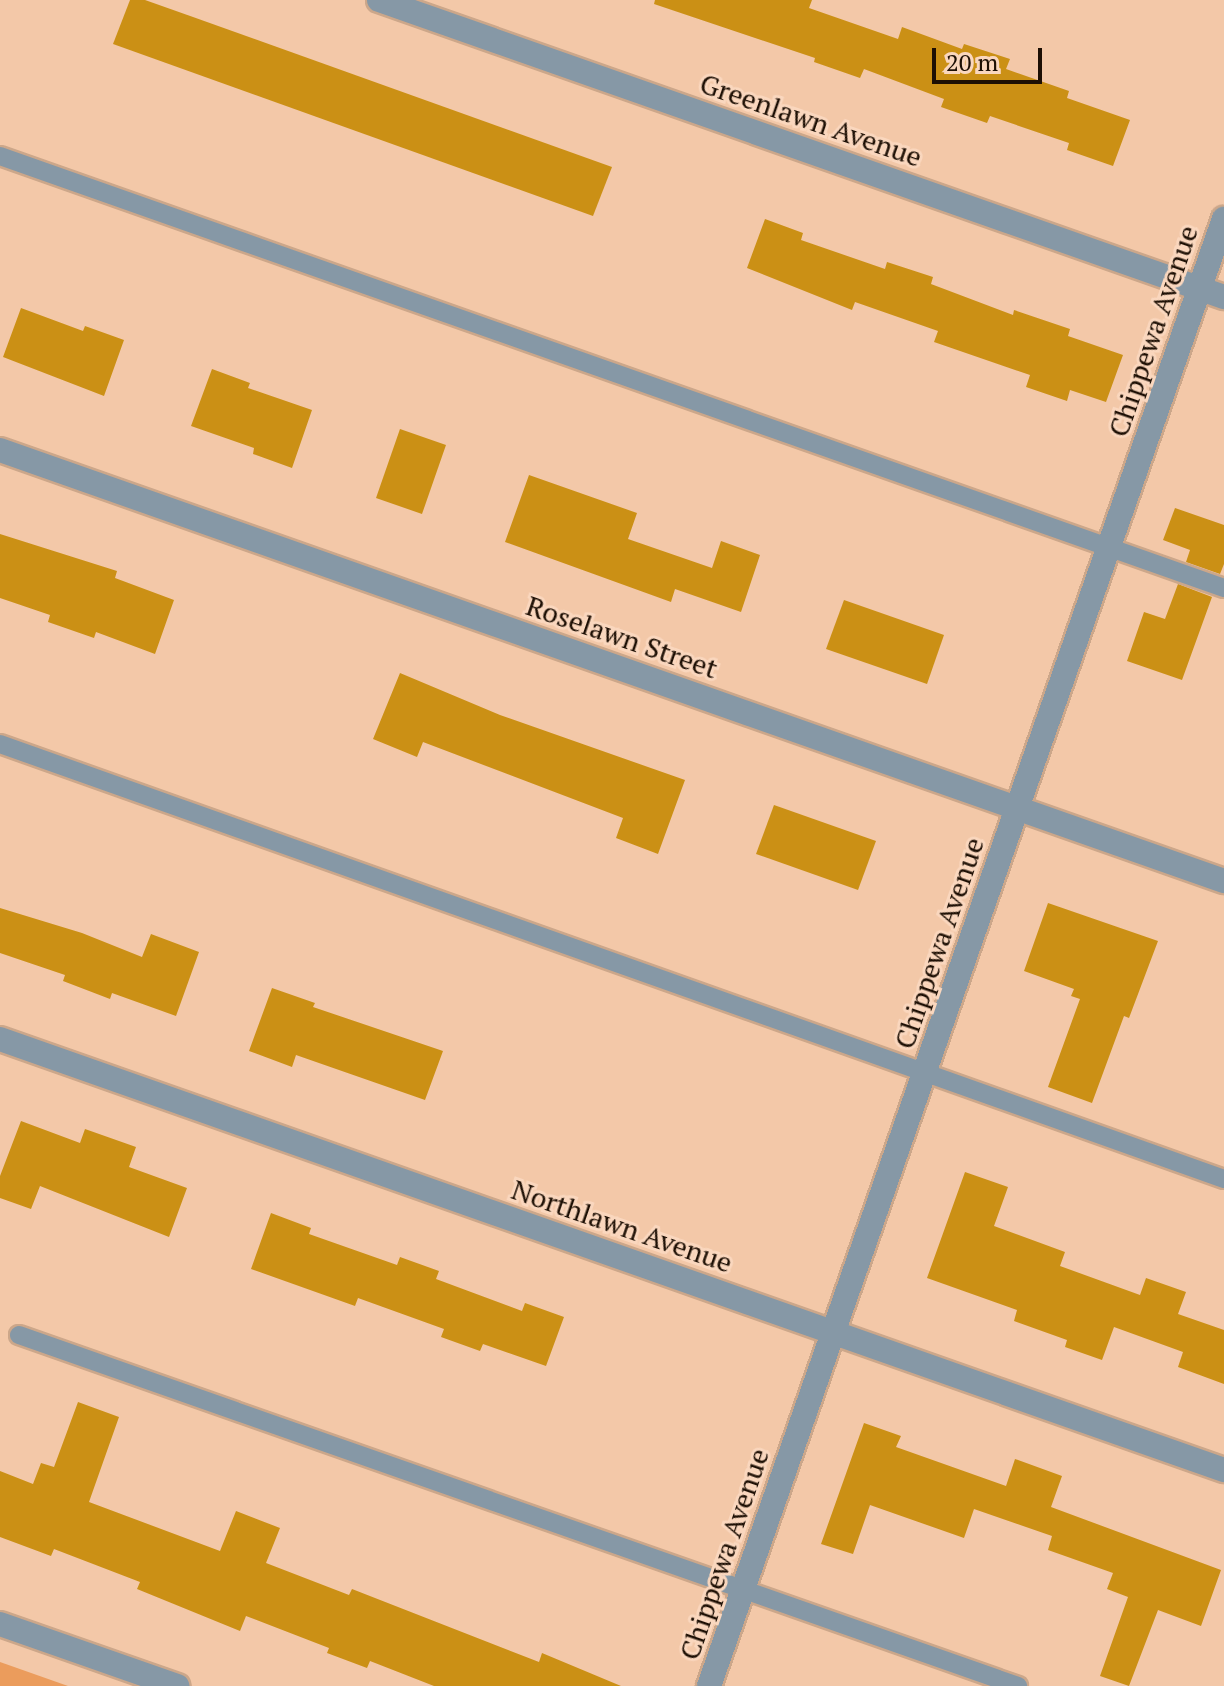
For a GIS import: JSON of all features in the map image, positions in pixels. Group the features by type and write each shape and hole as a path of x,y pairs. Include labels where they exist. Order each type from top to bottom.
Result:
{"street":[{"name":"Greenlawn Avenue","path":"379,0 1224,297"},
{"name":"Chippewa Avenue","path":"709,1686 1224,219"},
{"name":"Roselawn Street","path":"0,450 1224,881"},
{"name":"Northlawn Avenue","path":"0,1039 1224,1470"},
{"path":"0,1624 177,1686"}],"lane":[{"path":"0,156 1224,588"},
{"path":"0,744 1224,1179"},
{"path":"19,1335 1018,1686"}],"shaded area":[{"path":"0,1662 68,1686 0,1686"}],"building":[{"path":"130,0 145,0 612,167 593,216 113,44"},
{"path":"655,0 812,0 809,8 898,39 902,27 962,49 964,44 1010,59 1006,69 1069,91 1067,98 1130,120 1113,166 1067,150 1069,143 990,116 987,123 941,107 944,99 864,69 860,78 814,62 815,58 654,4"},
{"path":"765,219 803,233 801,240 885,269 887,262 933,277 931,284 1013,315 1014,310 1070,329 1068,336 1123,355 1106,402 1070,390 1067,401 1026,387 1030,375 934,342 938,331 855,302 852,310 747,268"},
{"path":"21,308 83,331 85,326 124,340 104,396 3,357"},
{"path":"212,369 250,383 248,388 312,410 292,468 253,454 254,448 191,426"},
{"path":"400,429 446,445 422,514 376,498"},
{"path":"529,475 637,513 628,539 712,568 721,541 760,555 741,612 675,589 671,602 505,542"},
{"path":"1175,508 1224,525 1224,564 1220,574 1186,562 1190,550 1163,540"},
{"path":"0,534 117,571 115,578 174,600 155,654 96,632 94,638 48,622 50,615 0,598"},
{"path":"1178,584 1212,597 1182,680 1127,661 1144,612 1165,619"},
{"path":"844,600 944,635 927,684 826,649"},
{"path":"400,673 500,715 685,780 658,854 616,838 623,818 423,742 417,757 373,739"},
{"path":"774,805 876,841 858,890 756,854"},
{"path":"1048,903 1158,941 1129,1018 1124,1016 1092,1103 1048,1087 1080,999 1071,996 1074,989 1024,971"},
{"path":"0,908 82,933 142,957 151,934 199,952 176,1016 112,993 110,999 63,981 65,975 0,953"},
{"path":"272,988 315,1003 313,1007 443,1051 425,1100 296,1055 292,1067 249,1051"},
{"path":"21,1121 80,1143 85,1129 136,1147 129,1167 187,1188 169,1237 40,1186 31,1209 0,1198 0,1176"},
{"path":"965,1172 1008,1187 994,1226 1065,1252 1060,1266 1140,1295 1146,1278 1186,1292 1178,1314 1224,1330 1224,1384 1178,1367 1183,1352 1114,1327 1102,1360 1065,1347 1067,1340 1014,1321 1017,1310 927,1278"},
{"path":"271,1213 311,1228 309,1234 397,1265 400,1257 439,1271 436,1279 522,1311 525,1303 564,1317 546,1366 483,1344 480,1351 441,1337 444,1329 358,1298 355,1306 251,1269"},
{"path":"78,1402 119,1417 89,1502 220,1551 236,1511 280,1528 266,1563 349,1595 352,1589 539,1662 542,1653 621,1686 434,1686 370,1661 367,1668 327,1653 329,1648 246,1616 240,1631 137,1589 140,1582 54,1549 51,1556 0,1537 0,1471 33,1484 41,1463 54,1467"},
{"path":"864,1423 901,1436 896,1447 1006,1486 1015,1459 1062,1476 1051,1507 1221,1570 1201,1626 1158,1610 1129,1686 1100,1676 1128,1597 1107,1589 1113,1573 1048,1550 1052,1536 974,1509 964,1538 870,1505 853,1554 821,1544"}]}
